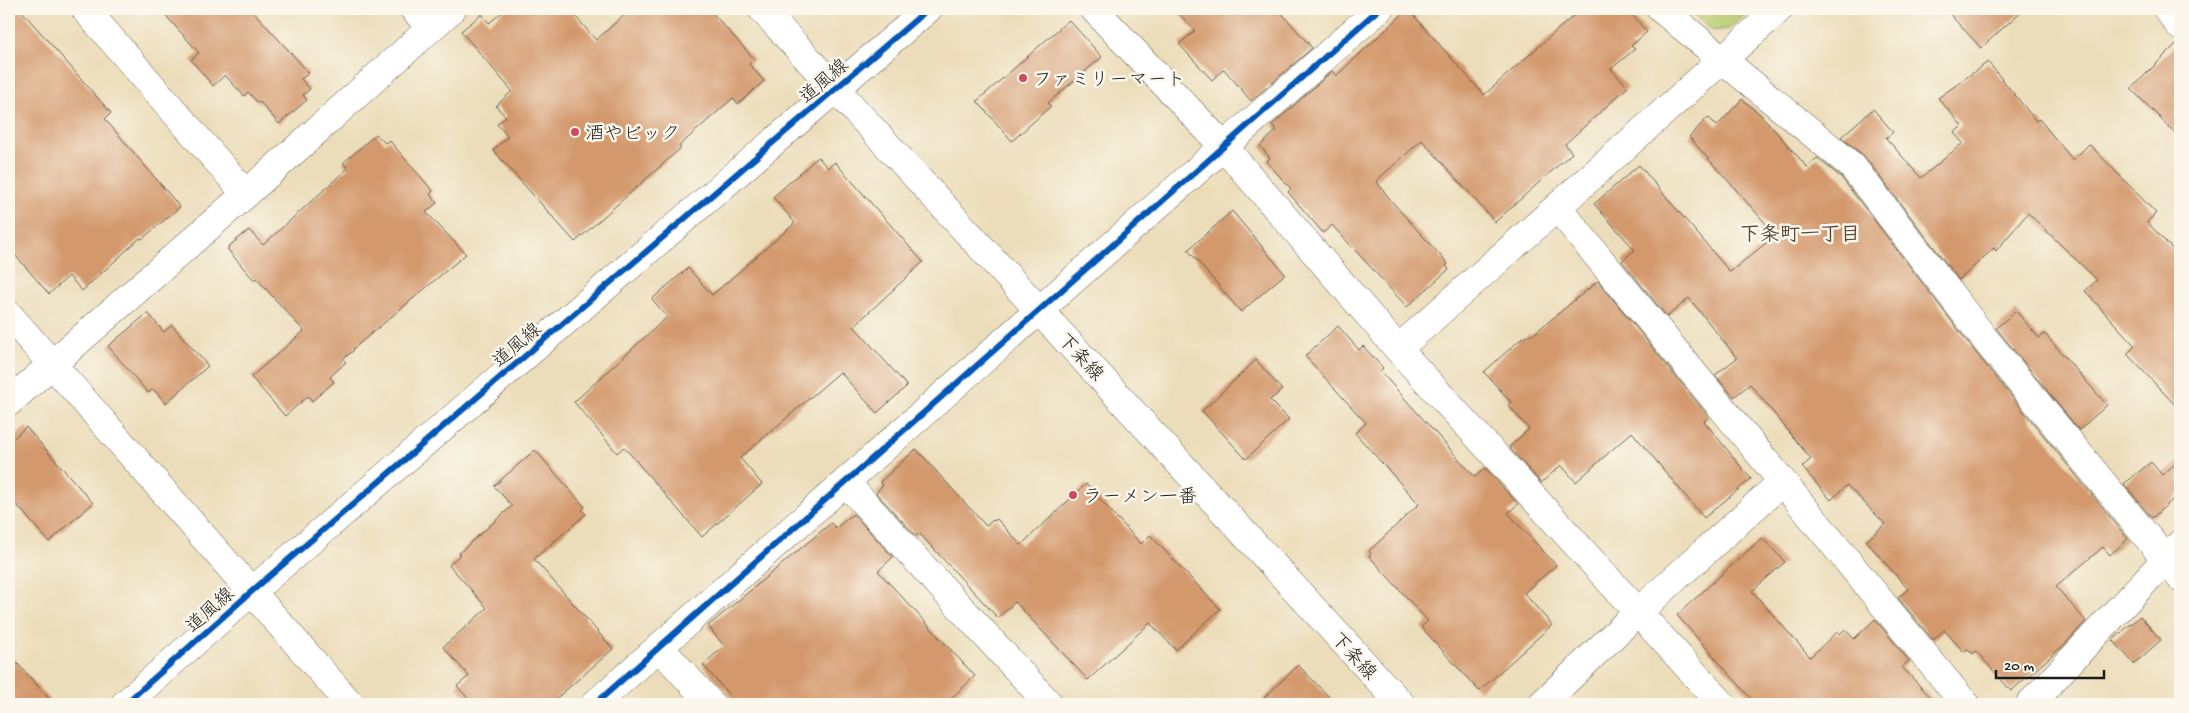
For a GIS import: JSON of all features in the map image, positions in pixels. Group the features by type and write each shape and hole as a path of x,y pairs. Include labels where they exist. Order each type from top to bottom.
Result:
{"street":[{"path":"85,9 246,194"},
{"path":"9,402 246,194 422,18 452,9"},
{"name":"下条線","path":"762,9 1401,704"},
{"name":"道風線","path":"125,704 251,592 928,9"},
{"path":"1094,9 1224,147 1398,349 1722,704"},
{"path":"595,704 1379,9"},
{"path":"1661,9 1852,166 1988,343 2176,560 2030,704"},
{"path":"1398,349 1779,9"},
{"path":"2167,9 2180,26"},
{"path":"1557,206 1965,704"},
{"path":"9,315 350,704"},
{"path":"1542,704 1638,612 1782,482"},
{"path":"846,483 1049,704"},
{"path":"660,648 711,704"}],"green space":[{"path":"1687,9 1751,9 1729,29 1713,31"}],"building":[{"path":"9,9 20,9 111,113 105,119 180,207 142,239 140,238 82,291 69,276 49,294 9,248"},
{"path":"160,9 251,9 309,73 301,79 310,89 303,95 307,100 279,124 260,102 258,103 248,92 244,96 225,75 213,86 191,60 199,53"},
{"path":"506,9 569,9 596,40 631,9 709,9 754,59 749,64 764,81 738,104 733,98 679,146 681,148 575,242 493,150 508,137 497,124 506,117 496,106 512,91 461,31 482,14 489,23"},
{"path":"1175,9 1278,9 1312,48 1251,101 1224,69 1212,80 1179,44 1195,31"},
{"path":"1408,9 1484,95 1581,9 1627,9 1647,32 1631,46 1635,49 1611,69 1628,87 1565,144 1572,153 1495,222 1422,140 1376,181 1448,264 1446,266 1449,269 1407,307 1332,225 1323,233 1288,192 1291,189 1266,161 1270,158 1260,146 1277,130 1272,125 1332,71 1336,76"},
{"path":"1945,9 2024,9 1981,48"},
{"path":"1069,20 1102,57 1048,103 1051,106 1012,141 977,101"},
{"path":"2180,41 2180,138 2131,89"},
{"path":"1988,62 2036,121 2039,119 2073,160 2089,144 2156,213 2147,222 2180,257 2180,410 2127,354 2135,346 2085,291 2097,280 2028,213 1996,251 1994,248 1959,280 1864,156 1841,137 1873,109 1893,132 1886,138 1921,178 1963,143 1954,133 1962,126 1938,98"},
{"path":"1742,99 1762,116 1807,167 1817,158 1841,177 1976,353 2128,539 2110,555 2103,547 2056,587 2086,621 2065,644 2011,691 1976,651 1973,654 1968,649 1964,652 1944,630 1933,640 1898,598 1908,589 1866,541 1885,524 1847,485 1831,500 1802,467 1811,459 1750,384 1734,397 1715,375 1737,358 1689,298 1667,317 1622,261 1635,250 1594,204 1639,165 1730,272 1776,235 1689,137 1708,117 1717,126"},
{"path":"376,134 385,143 389,140 433,191 430,194 437,203 426,212 466,254 353,349 343,359 346,362 330,377 334,382 312,401 308,396 285,416 251,377 304,331 256,278 254,280 228,250 228,247 249,230 263,245 348,168 343,163"},
{"path":"818,157 828,168 835,162 923,262 854,326 907,386 877,413 840,372 740,458 762,484 702,537 624,447 617,453 574,402 667,317 652,299 688,268 712,295 795,223 773,197"},
{"path":"1232,211 1285,274 1241,312 1188,250"},
{"path":"1598,281 1709,417 1704,421 1751,479 1704,518 1632,432 1576,482 1561,465 1541,483 1509,447 1529,429 1508,405 1511,402 1484,372 1523,337 1524,339 1529,334 1531,336"},
{"path":"2016,311 2039,338 2045,334 2107,405 2079,430 1996,328"},
{"path":"148,313 164,332 172,325 208,366 166,403 153,389 148,393 108,346"},
{"path":"1338,326 1359,350 1363,346 1383,368 1380,371 1475,477 1485,468 1518,504 1508,513 1556,565 1524,593 1552,625 1479,691 1421,627 1428,621 1369,556 1371,554 1369,551 1419,504 1355,433 1366,423 1305,356"},
{"path":"1256,360 1282,390 1270,400 1289,419 1246,459 1202,411"},
{"path":"26,427 93,503 49,542 9,496 9,442"},
{"path":"916,449 986,526 997,519 1021,545 1086,484 1141,544 1150,535 1220,609 1176,650 1150,623 1088,680 1015,602 998,618 919,533 916,536 876,493 883,485 880,482"},
{"path":"535,450 585,507 582,510 586,514 534,559 613,649 550,704 473,704 457,686 469,676 443,647 487,608 449,565 460,555 459,553 512,506 494,486"},
{"path":"2180,460 2180,493 2152,518 2124,484 2151,462 2162,475"},
{"path":"853,514 893,557 878,571 975,676 945,704 737,704 703,665 724,646 708,626 831,523 836,528"},
{"path":"1762,538 1785,562 1752,591 1810,657 1837,632 1840,634 1845,629 1854,639 1875,619 1909,661 1902,667 1937,704 1756,704 1677,615"},
{"path":"2140,616 2161,640 2134,664 2113,640"},
{"path":"9,654 54,704 9,704"},
{"path":"1298,665 1336,704 1258,704"}],"cycle path":[{"path":"125,704 251,592 928,9"},
{"path":"595,704 1379,9"}],"place":[{"name":"ファミリーマート","path":"1023,78"},
{"name":"酒やビック","path":"575,132"},
{"name":"ラーメン一番","path":"1073,495"}],"district":[{"name":"下条町一丁目","path":"1800,233"}]}
